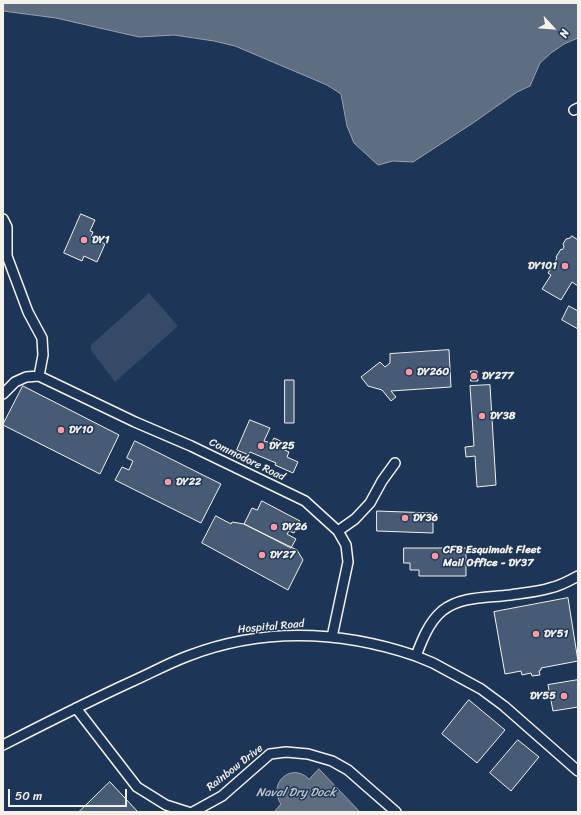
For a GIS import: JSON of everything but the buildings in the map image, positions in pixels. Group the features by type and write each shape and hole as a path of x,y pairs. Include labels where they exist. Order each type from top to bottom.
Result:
{"lane":[{"path":"3,219 6,227 7,256 28,312 42,338 43,355 39,376 26,376 14,382 3,394"},
{"name":"Commodore Road","path":"39,376 135,422 191,446 305,501 338,531 346,545 348,562 332,637"},
{"path":"338,531 355,519 370,503 382,481 395,463"},
{"path":"578,577 550,588 511,595 470,599 450,606 435,619 425,635 416,656 481,689 504,706 578,770"},
{"name":"Hospital Road","path":"3,745 162,667 213,647 237,642 284,636 308,635 376,644 416,656"},
{"path":"76,708 138,787 166,805 188,812"},
{"name":"Rainbow Drive","path":"193,812 222,796 270,754 286,752 308,754 332,760 348,770 396,812"}],"shaded area":[{"path":"149,293 178,326 115,382 91,350 91,345"}],"water":[{"path":"3,3 578,3 578,38 564,44 540,63 530,86 517,92 413,162 393,161 378,165 354,143 347,126 341,94 327,85 235,46 174,35 139,37 56,18 3,11"},
{"name":"Naval Dry Dock","path":"319,769 360,812 274,812 281,804 277,796 277,789 283,777 295,772 302,774 309,779"}],"place":[{"name":"DY1","path":"84,240"},
{"name":"DY101","path":"565,266"},
{"name":"DY260","path":"409,372"},
{"name":"DY277","path":"474,376"},
{"name":"DY38","path":"482,416"},
{"name":"DY10","path":"61,430"},
{"name":"DY25","path":"261,446"},
{"name":"DY22","path":"168,482"},
{"name":"DY36","path":"405,518"},
{"name":"DY26","path":"274,527"},
{"name":"DY27","path":"262,555"},
{"name":"CFB Esquimalt Fleet Mail Office - DY37","path":"435,556"},
{"name":"DY51","path":"536,634"},
{"name":"DY55","path":"564,696"}]}
